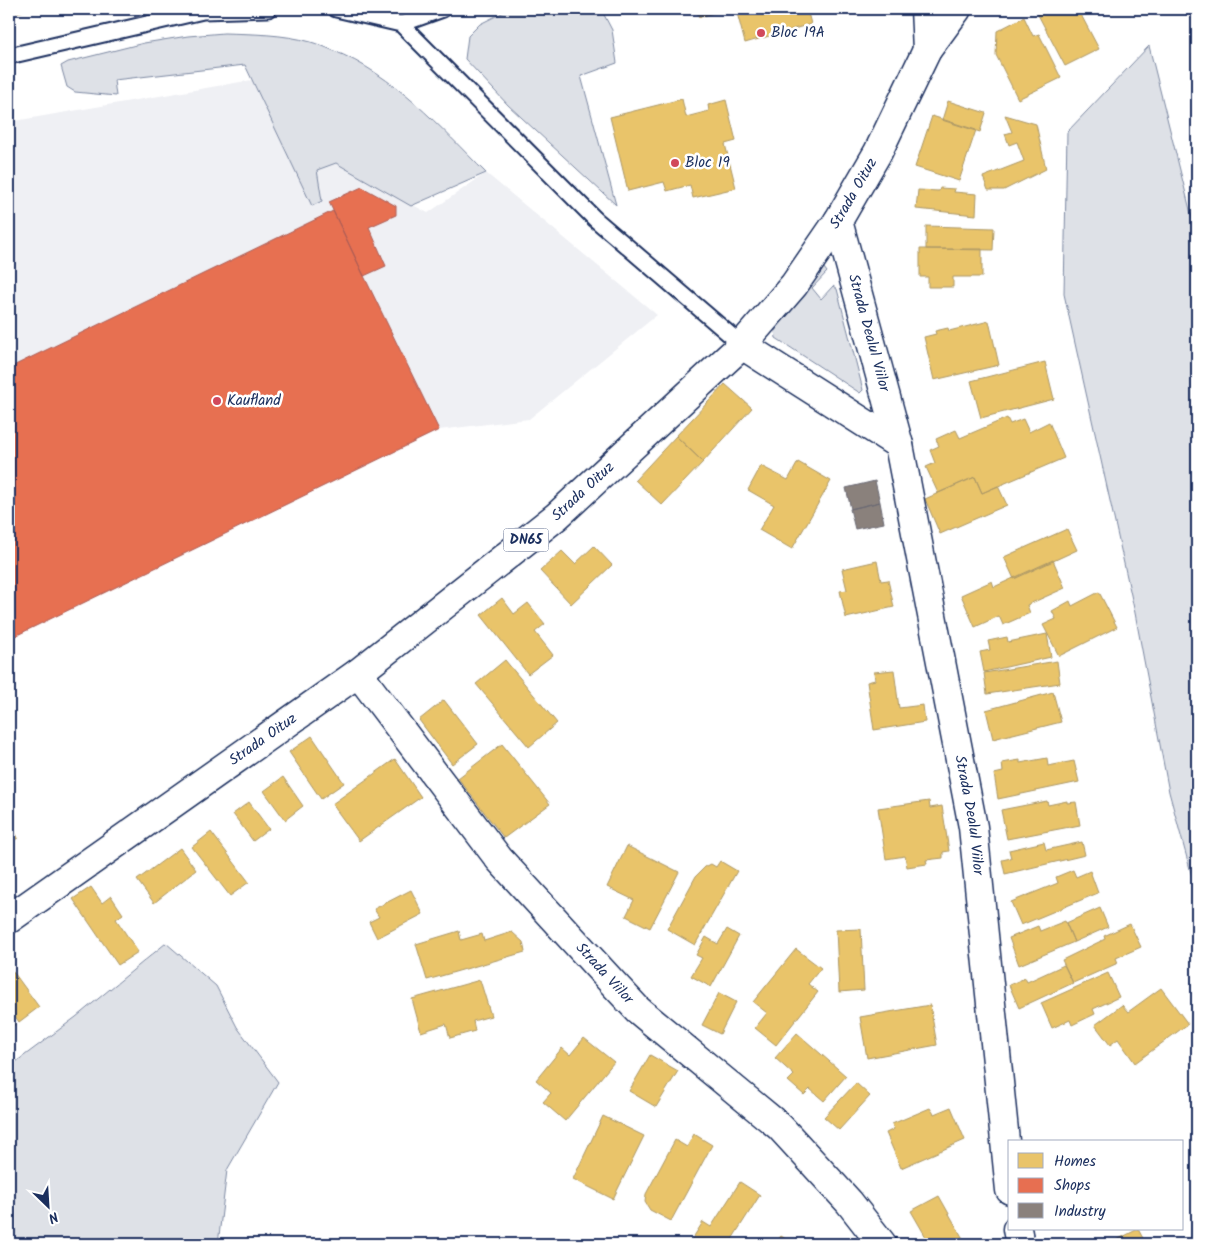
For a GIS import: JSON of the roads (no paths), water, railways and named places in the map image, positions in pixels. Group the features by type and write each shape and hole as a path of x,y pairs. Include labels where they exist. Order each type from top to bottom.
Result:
{"street":[{"name":"Strada Oituz","path":"925,9 927,50"},
{"name":"Strada Oituz","path":"9,919 358,672 558,516 742,345 794,285 838,221 878,152 927,50 957,9"},
{"name":"Strada Dealul Viilor","path":"838,221 899,445 973,827 1008,1170"},
{"path":"742,345 899,445"},
{"name":"Strada Viilor","path":"358,672 499,859 638,1010 780,1127 849,1202 882,1244"},
{"path":"1017,1230 1020,1244"}],"lane":[{"path":"9,56 203,11 268,9"},
{"path":"336,9 401,24 595,220 742,345"},
{"path":"401,24 443,9"}],"place":[{"name":"Bloc 19A","path":"761,33"},
{"name":"Bloc 19","path":"675,163"},
{"name":"Kaufland","path":"217,401"}]}
